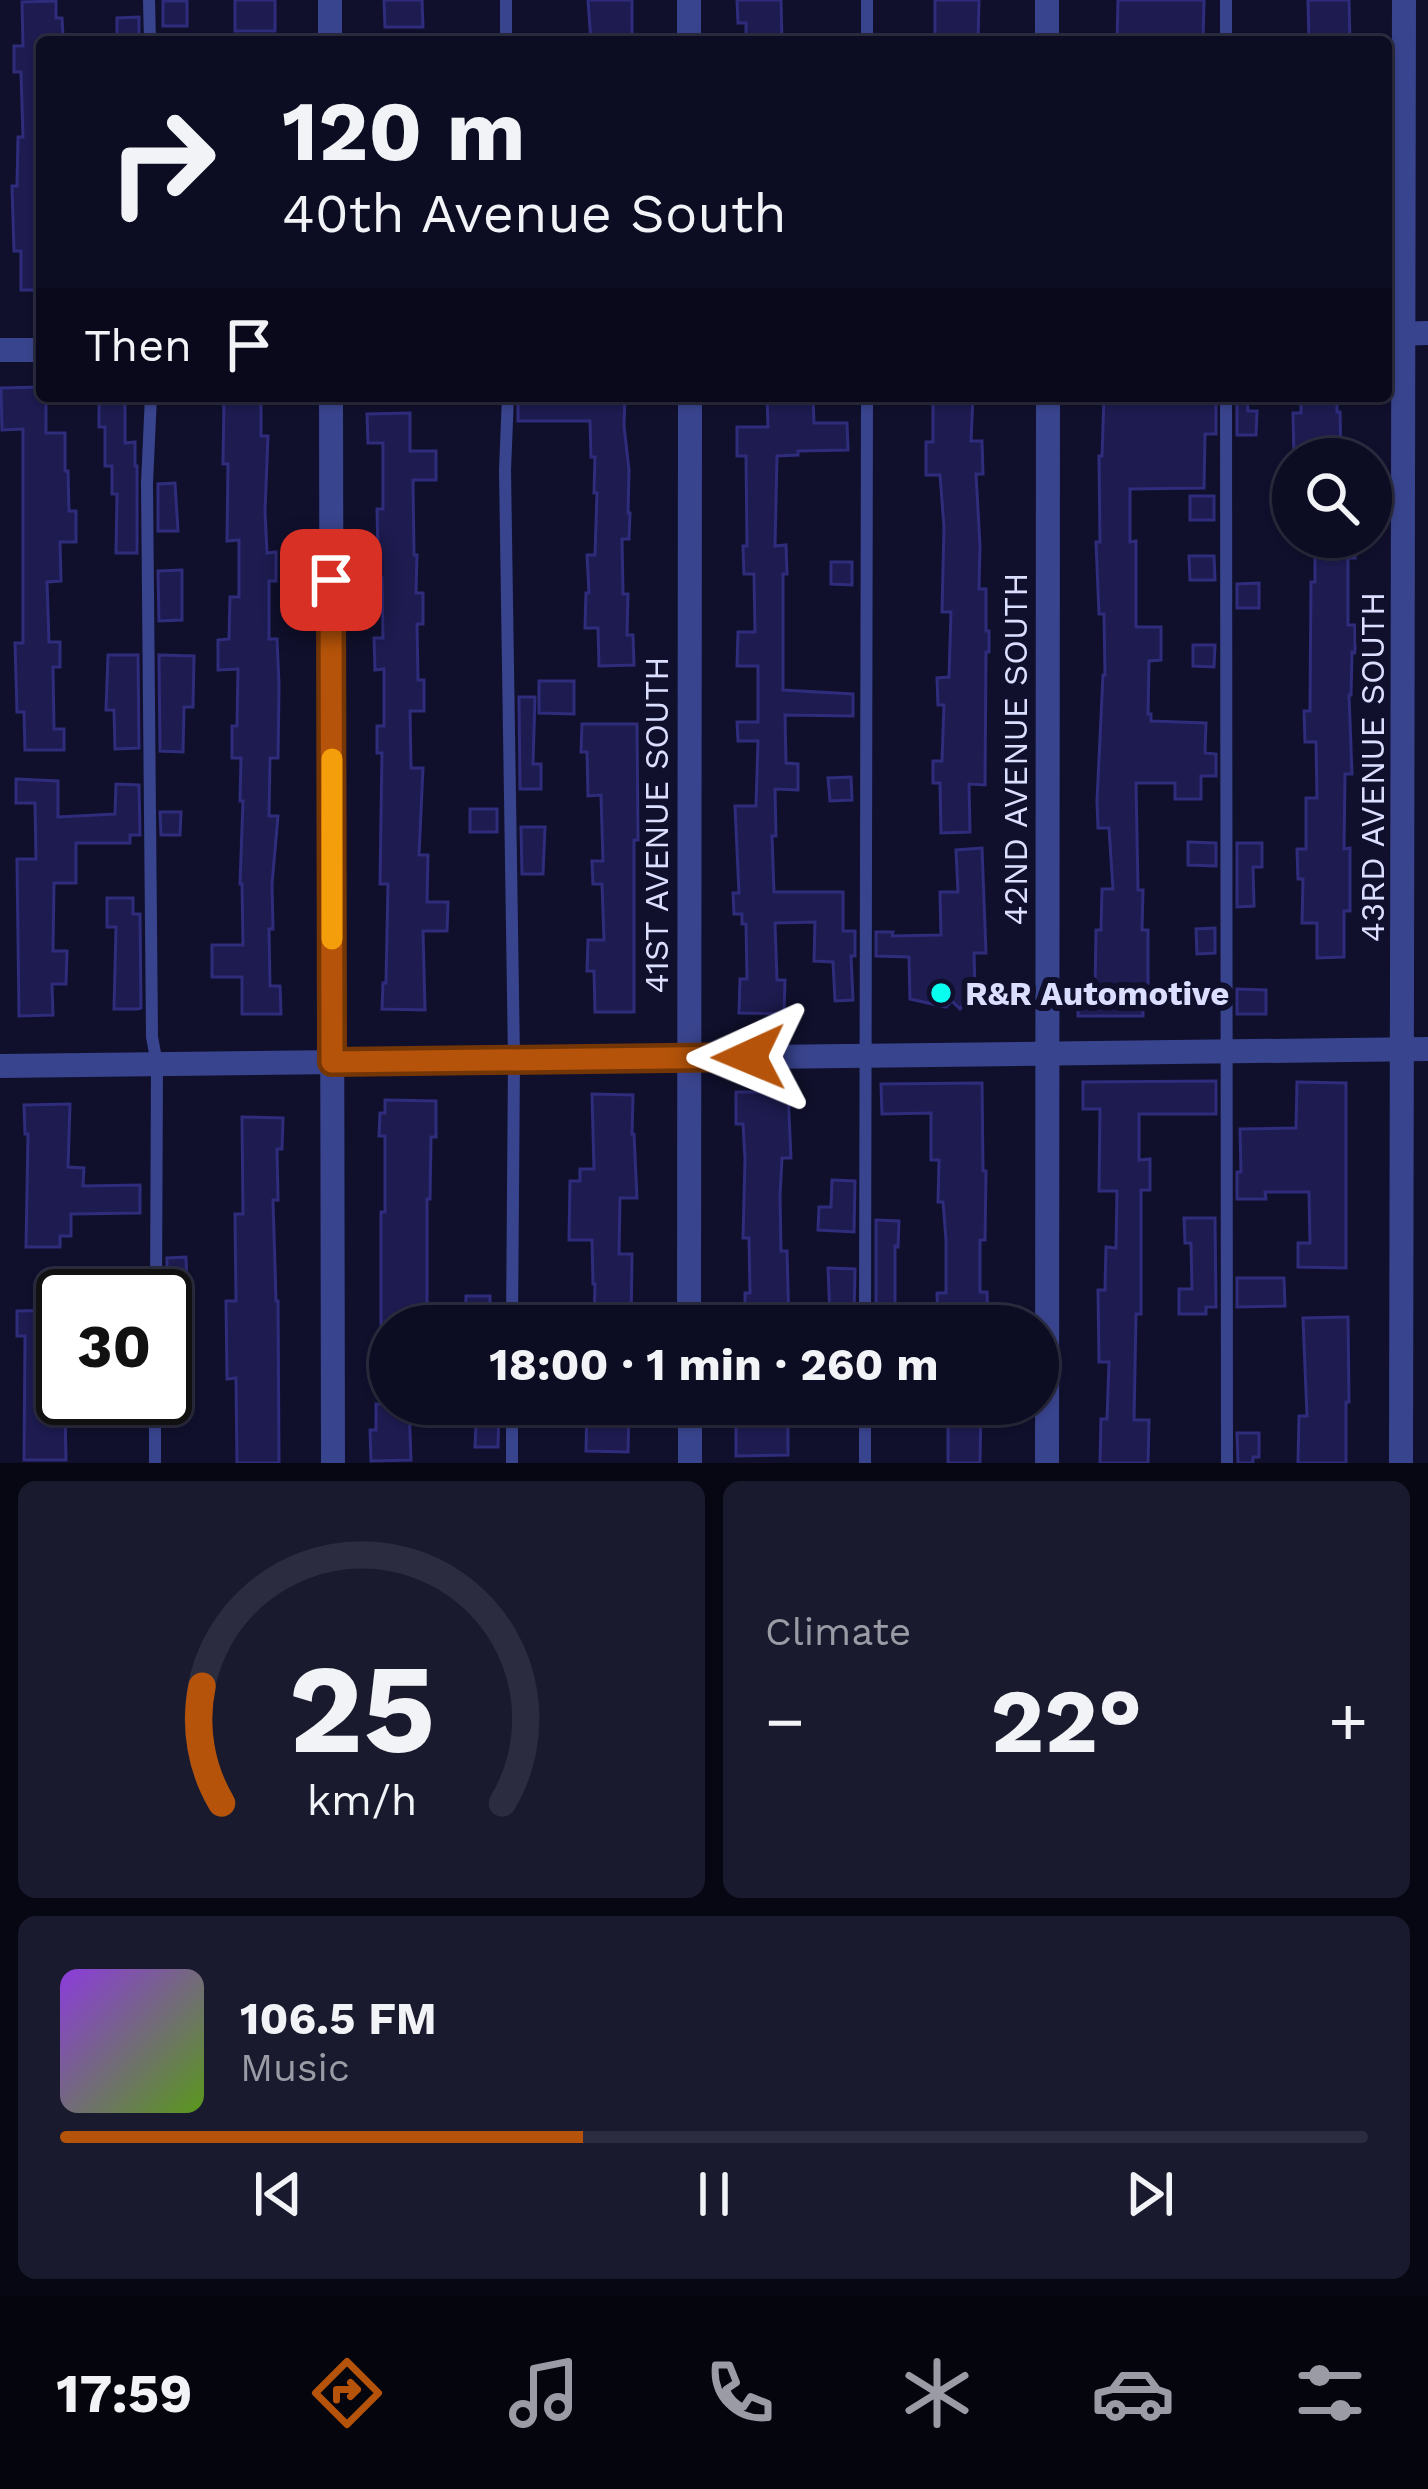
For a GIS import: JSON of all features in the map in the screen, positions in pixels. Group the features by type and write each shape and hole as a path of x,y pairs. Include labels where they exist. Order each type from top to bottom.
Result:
{"street":[{"path":"330,0 330,36"},
{"path":"689,0 689,36"},
{"path":"1047,0 1047,36"},
{"name":"43RD AVENUE SOUTH","path":"1402,1463 1416,1049 1405,0"},
{"path":"0,350 36,350"},
{"path":"331,402 333,1463"},
{"name":"41ST AVENUE SOUTH","path":"689,1305 690,402"},
{"name":"42ND AVENUE SOUTH","path":"1047,1463 1048,402"},
{"path":"0,1066 1416,1049"},
{"path":"689,1425 690,1463"}],"lane":[{"path":"149,0 150,36"},
{"path":"506,0 506,36"},
{"path":"867,0 867,36"},
{"path":"1226,0 1226,36"},
{"path":"152,402 147,483 156,1269"},
{"path":"508,402 512,1305"},
{"path":"865,1305 867,402"},
{"path":"1226,402 1227,1463"},
{"path":"155,1425 155,1463"},
{"path":"512,1425 512,1463"},
{"path":"865,1425 865,1463"}],"building":[{"path":"235,0 275,0 275,31 235,31"},
{"path":"384,0 422,0 423,27 385,27"},
{"path":"588,0 632,0 632,36 591,36"},
{"path":"737,0 781,0 782,36 746,36 746,23 738,23"},
{"path":"935,0 979,0 978,36 935,36"},
{"path":"1118,0 1204,0 1203,36 1117,36"},
{"path":"1308,0 1349,0 1350,36 1309,36"},
{"path":"56,1 63,36 36,36 36,290 21,290 21,251 14,251 12,186 17,186 18,137 23,137 21,72 14,72 14,46 23,46 22,2"},
{"path":"163,1 187,1 187,26 163,26"},
{"path":"139,17 139,36 117,36 117,18"},
{"path":"36,387 36,402 46,402 46,433 65,433 69,511 76,511 76,542 60,542 61,581 47,582 49,642 60,642 60,667 53,667 54,729 64,729 64,750 25,750 24,712 17,712 15,643 23,643 23,429 2,430 1,388"},
{"path":"224,402 261,402 261,436 268,436 267,553 276,552 276,581 269,581 269,639 277,639 278,758 270,758 269,816 278,816 273,929 269,929 270,986 280,986 281,1014 242,1014 242,977 212,977 212,945 243,945 241,758 232,758 238,669 218,670 218,640 229,639 230,597 239,597 239,540 227,541 228,464 223,464"},
{"path":"518,402 625,402 630,513 629,539 622,539 623,594 628,594 627,635 633,635 634,665 599,666 598,628 585,628 587,555 595,555 597,493 590,421 518,421"},
{"path":"767,402 813,402 814,423 847,423 848,450 777,456 775,546 786,545 787,574 783,574 783,690 853,694 853,716 785,715 786,763 798,764 798,790 775,789 776,836 772,836 774,892 843,892 843,931 855,931 853,1000 835,1001 833,962 814,961 815,922 775,923 777,980 785,980 784,1014 739,1013 740,979 747,979 746,924 742,924 742,914 734,914 733,893 739,893 735,806 756,806 758,741 738,741 737,722 758,722 758,666 737,666 738,632 755,632 754,574 744,574 746,456 737,456 737,427 768,427"},
{"path":"933,402 973,402 971,441 982,441 983,474 976,474 979,589 986,589 989,652 985,785 969,784 970,832 941,833 940,783 933,783 933,761 942,761 944,705 938,705 937,678 949,677 951,612 942,612 940,475 926,475 926,442 933,442"},
{"path":"1104,402 1216,402 1216,434 1205,434 1204,488 1130,489 1130,542 1136,541 1136,627 1161,627 1161,660 1149,661 1148,714 1151,721 1206,723 1205,753 1216,754 1216,776 1201,776 1201,799 1175,799 1175,783 1136,783 1138,890 1143,890 1142,930 1148,930 1148,993 1143,993 1143,1016 1078,1016 1078,994 1095,994 1102,889 1113,889 1109,828 1098,828 1097,801 1105,675 1096,542 1100,542"},
{"path":"1237,402 1247,402 1248,411 1257,411 1256,435 1237,435"},
{"path":"1301,402 1337,402 1341,438 1294,438 1293,413 1301,413"},
{"path":"99,403 125,403 125,443 135,442 137,553 116,553 117,494 112,494 112,466 105,466 105,427 99,427"},
{"path":"410,413 410,451 436,451 436,480 413,480 416,593 423,593 423,624 417,624 424,711 410,711 411,768 423,768 419,855 428,855 427,902 448,902 447,931 423,931 425,1010 382,1009 388,884 380,884 382,753 377,753 377,726 384,726 384,669 375,670 374,638 383,638 382,578 375,578 377,509 383,509 383,443 368,443 367,414"},
{"path":"175,483 178,531 158,531 158,484"},
{"path":"1190,496 1214,496 1214,520 1190,520"},
{"path":"1189,556 1214,556 1215,580 1190,580"},
{"path":"1315,558 1348,558 1348,625 1355,625 1355,653 1349,695 1352,774 1345,774 1344,849 1350,848 1350,911 1344,911 1344,957 1317,958 1317,923 1302,923 1303,879 1298,879 1297,849 1306,849 1306,798 1317,798 1316,742 1305,742 1304,711 1310,711 1311,582 1315,582"},
{"path":"831,562 852,562 852,585 831,584"},
{"path":"182,570 182,620 159,621 158,571"},
{"path":"1259,583 1259,608 1237,608 1237,584"},
{"path":"1193,645 1215,645 1214,667 1193,666"},
{"path":"108,655 138,655 139,748 115,749 114,710 106,710"},
{"path":"159,655 194,656 193,707 184,707 183,752 160,751"},
{"path":"539,681 574,681 574,714 539,713"},
{"path":"519,697 535,697 533,764 541,764 541,789 520,789"},
{"path":"582,724 637,724 634,1012 595,1012 594,971 587,971 588,940 604,940 602,884 593,884 592,861 603,861 601,795 588,796"},
{"path":"851,777 852,800 830,801 828,778"},
{"path":"16,779 58,781 58,817 115,814 116,784 139,785 140,835 130,835 130,843 76,843 76,883 54,883 53,951 67,951 66,984 52,984 53,1015 19,1016 17,859 36,859 35,803 16,803"},
{"path":"470,809 497,809 497,832 470,832"},
{"path":"160,812 181,812 180,835 161,835"},
{"path":"521,827 545,827 543,874 522,874"},
{"path":"1188,842 1216,843 1216,866 1188,865"},
{"path":"1237,843 1262,843 1262,867 1253,867 1254,906 1237,907"},
{"path":"982,848 986,953 974,953 975,989 960,1009 952,1001 946,1007 910,999 909,957 876,956 876,932 941,935 940,892 958,892 956,850"},
{"path":"107,898 133,898 133,914 140,914 138,1009 114,1009 116,927 107,927"},
{"path":"1215,928 1215,953 1197,954 1196,929"},
{"path":"1237,989 1266,990 1266,1014 1237,1014"},
{"path":"1216,1081 1216,1114 1139,1114 1139,1160 1150,1159 1150,1190 1141,1190 1141,1314 1136,1314 1134,1420 1149,1420 1148,1463 1100,1463 1109,1362 1099,1362 1098,1290 1105,1290 1106,1247 1116,1248 1117,1191 1099,1191 1100,1109 1083,1109 1083,1082"},
{"path":"1297,1082 1346,1083 1346,1268 1298,1267 1298,1243 1310,1243 1309,1192 1265,1192 1266,1199 1237,1199 1240,1129 1296,1128"},
{"path":"982,1083 986,1171 980,1292 987,1292 987,1305 937,1305 937,1293 946,1293 946,1240 943,1202 938,1202 939,1160 931,1160 931,1113 882,1114 881,1084"},
{"path":"736,1092 788,1092 791,1158 782,1158 780,1196 788,1305 745,1305 745,1293 750,1293 749,1238 743,1238 743,1124 736,1124"},
{"path":"592,1094 633,1095 637,1198 620,1198 619,1254 632,1254 631,1305 594,1305 592,1240 569,1240 570,1181 580,1181 580,1169 594,1169"},
{"path":"385,1100 436,1101 427,1199 427,1305 381,1305 385,1136 379,1136 380,1113 385,1113"},
{"path":"70,1104 68,1167 84,1168 83,1186 140,1185 140,1213 71,1214 71,1236 60,1236 60,1247 26,1247 24,1105"},
{"path":"242,1117 283,1118 282,1149 277,1149 278,1200 273,1200 279,1463 237,1463 236,1378 227,1379 226,1301 236,1301 235,1214 243,1214"},
{"path":"832,1180 855,1181 854,1232 818,1230 819,1207 831,1207"},
{"path":"1184,1218 1215,1218 1216,1307 1206,1307 1206,1314 1179,1314 1179,1289 1192,1289 1191,1243 1185,1243"},
{"path":"876,1220 899,1221 895,1305 876,1305"},
{"path":"186,1257 186,1269 167,1269 167,1258"},
{"path":"828,1268 855,1269 854,1305 830,1305"},
{"path":"1237,1278 1284,1278 1285,1306 1237,1307"},
{"path":"466,1296 490,1296 490,1305 466,1305"},
{"path":"17,1311 36,1311 36,1425 65,1425 66,1460 24,1460 25,1336 17,1336"},
{"path":"1348,1317 1346,1463 1298,1463 1299,1416 1307,1416 1303,1318"},
{"path":"376,1425 410,1425 411,1460 371,1461 370,1430 376,1430"},
{"path":"476,1425 499,1425 498,1447 475,1447"},
{"path":"587,1425 629,1425 628,1452 586,1451"},
{"path":"736,1425 788,1425 788,1455 736,1456"},
{"path":"948,1425 981,1425 980,1463 948,1463"},
{"path":"1237,1433 1259,1433 1259,1457 1253,1457 1253,1463 1238,1463"}],"slow traffic":[{"path":"332,759 332,939"}],"place":[{"name":"R&R Automotive","path":"941,993"}],"route":[{"path":"331,580 332,1062 749,1057"}]}
